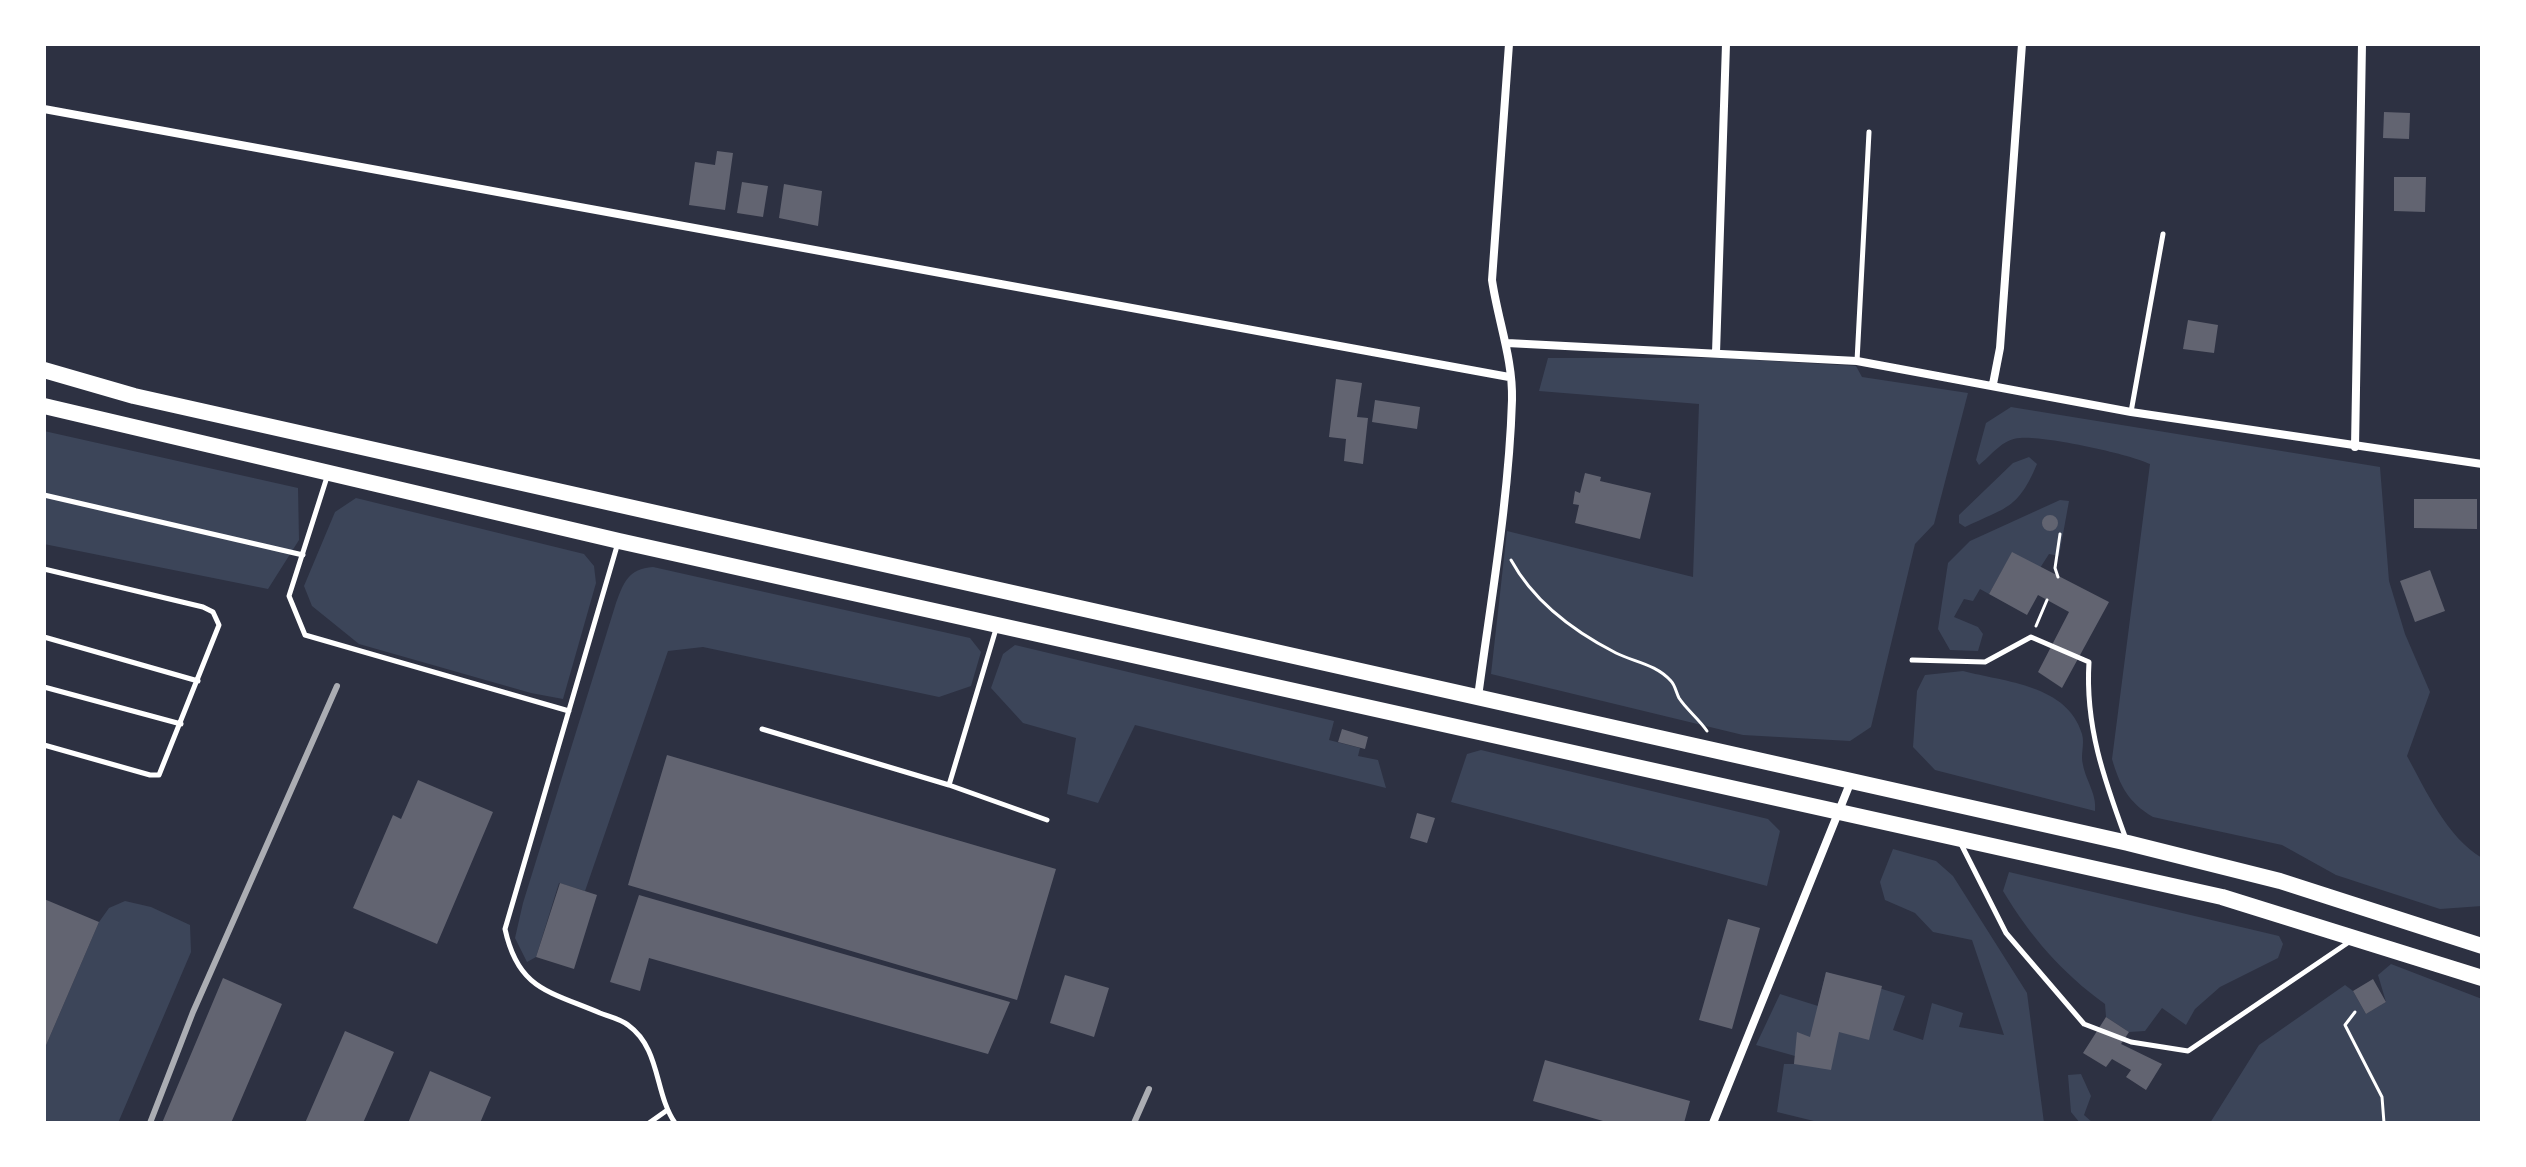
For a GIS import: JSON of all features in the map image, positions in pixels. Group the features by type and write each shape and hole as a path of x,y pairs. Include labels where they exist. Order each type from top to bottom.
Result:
{"main road":[{"path":"44,370 134,396 2128,843 2280,881 2482,946"},
{"path":"44,406 619,541 1839,809 2222,897 2482,978"}],"street":[{"path":"1478,697 1499,539 1512,399 1507,343 1498,319 1492,280 1509,44"},
{"path":"1716,353 1726,44"},
{"path":"1993,384 2000,348 2022,44"},
{"path":"2355,447 2362,44"},
{"path":"44,109 1509,377"},
{"path":"1507,343 1857,361 2131,412 2482,464"},
{"path":"1713,1123 1851,780"}],"lane":[{"path":"1857,361 1869,132"},
{"path":"2131,412 2163,234"},
{"path":"329,473 289,596 305,635 569,711"},
{"path":"44,495 303,555"},
{"path":"619,541 505,929 512,957 535,986 629,1025 656,1061 666,1111 675,1123"},
{"path":"44,569 213,612 219,625 159,775 44,745"},
{"path":"949,785 998,624"},
{"path":"44,637 198,681"},
{"path":"1912,660 1985,662 2031,637 2089,662 2086,701 2098,764 2128,843"},
{"path":"44,687 181,724"},
{"path":"762,729 949,785 1047,820"},
{"path":"1957,836 2006,933 2084,1024 2131,1042 2188,1051 2356,937"},
{"path":"649,1123 666,1111"}],"path":[{"path":"2058,577 2055,568 2060,534"},
{"path":"1499,539 1525,586 1536,597 1587,637 1619,655 1646,663 1671,681 1680,700 1722,751"},
{"path":"2031,637 2047,600"},
{"path":"2355,1012 2345,1025 2382,1097 2384,1123"}],"shaded area":[{"path":"1548,358 1719,358 1856,366 1862,377 1968,393 1934,524 1915,544 1871,727 1850,741 1743,735 1491,674 1507,531 1693,577 1699,404 1539,391"},
{"path":"2011,407 2380,467 2389,581 2405,634 2430,692 2407,756 2448,826 2482,858 2482,906 2440,909 2336,875 2282,845 2153,817 2131,799 2112,759 2150,464 2086,446 2020,438 2008,441 1979,465 1976,460 1986,423"},
{"path":"44,431 298,488 299,540 268,589 44,544"},
{"path":"2029,457 2037,464 2024,490 2010,505 1965,527 1959,523 1959,515 2013,463"},
{"path":"356,498 584,554 594,566 596,583 563,699 531,693 359,644 312,606 304,586 335,512"},
{"path":"2060,500 2069,501 2059,556 2049,554 2040,568 2012,553 1989,594 1980,589 1973,601 1964,599 1954,617 1978,627 1983,634 1978,651 1950,650 1938,629 1948,563 1970,541"},
{"path":"653,567 970,638 981,652 971,686 939,697 703,647 668,651 585,891 559,883 536,957 527,962 515,938 523,903 616,603 632,574"},
{"path":"1015,645 1334,721 1329,740 1360,748 1358,756 1378,760 1386,788 1135,725 1098,803 1067,794 1076,738 1023,723 991,688 1003,654"},
{"path":"1963,671 2033,688 2063,705 2075,718 2082,734 2082,761 2095,811 1935,770 1913,747 1917,691 1925,675"},
{"path":"1481,750 1768,819 1780,831 1767,886 1451,802 1467,754"},
{"path":"1893,849 1936,861 1953,876 2027,993 2044,1123 1822,1123 1777,1112 1784,1064 1794,1064 1795,1056 1756,1045 1780,994 1818,1006 1826,972 1905,996 1893,1030 1923,1040 1932,1003 1963,1013 1959,1027 2004,1035 1972,940 1933,932 1915,913 1885,900 1880,882"},
{"path":"2009,872 2279,936 2283,944 2278,958 2220,987 2195,1009 2186,1025 2162,1008 2145,1031 2129,1032 2106,1017 2105,1004 2048,953 2024,923 2003,891"},
{"path":"125,901 151,907 190,925 191,952 118,1123 44,1123 44,1050 99,922 109,908"},
{"path":"2391,964 2482,999 2482,1123 2210,1123 2259,1045 2345,985 2353,991 2366,1014 2386,1002 2378,975"},
{"path":"2081,1074 2091,1096 2084,1115 2093,1123 2080,1123 2071,1112 2068,1075"}],"building":[{"path":"2384,112 2410,113 2409,139 2383,138"},
{"path":"717,151 733,153 725,210 689,205 695,162 715,165"},
{"path":"2394,177 2426,177 2425,212 2394,211"},
{"path":"742,182 768,186 763,217 737,213"},
{"path":"784,184 822,191 818,226 779,218"},
{"path":"2188,320 2218,325 2214,353 2183,349"},
{"path":"1336,379 1362,383 1357,417 1368,418 1363,464 1344,461 1346,439 1329,437"},
{"path":"1375,400 1420,407 1417,429 1372,422"},
{"path":"1585,473 1601,477 1600,481 1651,493 1640,539 1575,523 1579,505 1573,504 1575,491 1580,493"},
{"path":"2414,499 2477,499 2477,529 2414,528"},
{"path":"2050,515 2056,517 2056,529 2050,531 2044,529 2042,523 2044,517"},
{"path":"2012,552 2109,602 2062,688 2038,672 2069,612 2038,595 2027,615 1989,594"},
{"path":"2430,570 2445,611 2415,622 2400,581"},
{"path":"1342,729 1368,737 1365,749 1338,742"},
{"path":"667,755 1056,869 1017,1000 628,885"},
{"path":"418,780 493,812 437,944 353,908 393,815 401,819"},
{"path":"1417,813 1435,818 1427,843 1410,838"},
{"path":"560,883 597,895 574,969 536,957"},
{"path":"639,895 1010,1002 988,1054 649,958 640,991 610,982"},
{"path":"44,899 99,922 44,1050"},
{"path":"1728,919 1760,928 1732,1029 1699,1020"},
{"path":"1826,972 1882,986 1869,1040 1839,1032 1831,1070 1794,1064 1797,1032 1810,1037"},
{"path":"1065,975 1109,988 1094,1037 1050,1023"},
{"path":"223,978 282,1004 231,1123 162,1123"},
{"path":"2373,979 2386,1002 2366,1014 2353,991"},
{"path":"2106,1017 2129,1032 2121,1044 2162,1064 2146,1090 2126,1077 2131,1070 2112,1059 2106,1067 2083,1053"},
{"path":"345,1031 394,1052 363,1123 305,1123"},
{"path":"1545,1060 1690,1101 1684,1123 1610,1123 1533,1101"},
{"path":"430,1071 491,1097 480,1123 408,1123"}],"railway":[{"path":"150,1123 193,1012 337,686"},
{"path":"1134,1123 1149,1089"}]}
